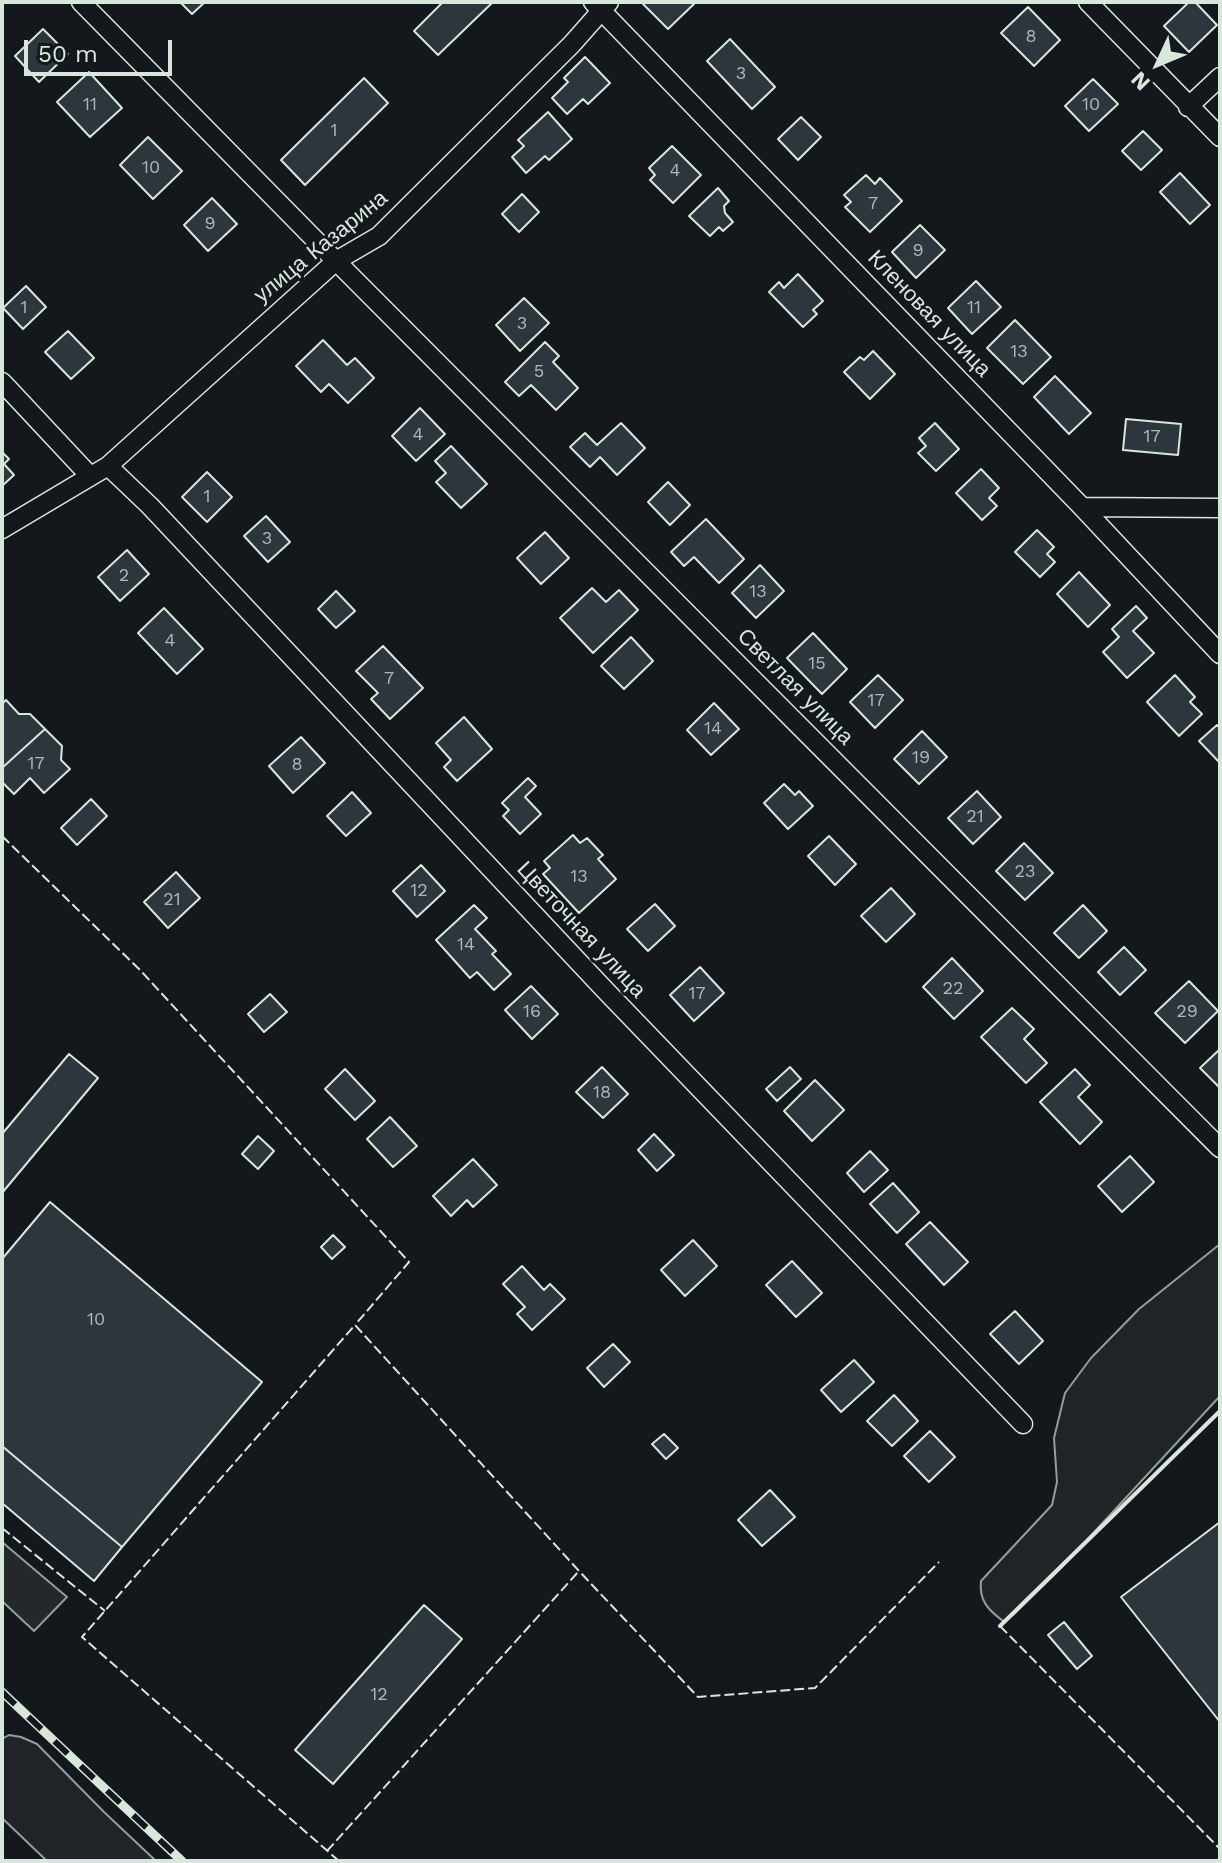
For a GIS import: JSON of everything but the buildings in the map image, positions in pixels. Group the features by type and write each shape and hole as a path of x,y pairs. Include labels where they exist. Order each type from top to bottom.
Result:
{"street":[{"name":"Светлая улица","path":"81,2 1220,1148"},
{"path":"1088,2 1220,137"},
{"name":"улица Казарина","path":"2,529 108,466 336,261 379,236 572,44 601,5"},
{"name":"Кленовая улица","path":"601,5 1220,654"},
{"path":"1188,107 1220,77"},
{"path":"2,382 90,476"},
{"name":"Цветочная улица","path":"108,466 150,506 616,1002 1023,1424"},
{"path":"1082,507 1220,508"}],"shaded area":[{"path":"1220,1244 1220,1396 1060,1569 1003,1621 985,1604 981,1581 1052,1505 1057,1482 1054,1438 1065,1393 1091,1358 1139,1309"},
{"path":"2,1542 67,1597 34,1631 2,1601"},
{"path":"9,1735 37,1744 156,1861 47,1861 2,1818 2,1739"}],"railway":[{"path":"2,1692 182,1861"}],"fence":[{"path":"2,836 140,970 409,1262 355,1325"},
{"path":"339,1861 82,1637 355,1325 698,1697 815,1688 939,1562"},
{"path":"2,1528 105,1611"},
{"path":"327,1851 579,1571"},
{"path":"1000,1626 1220,1849"},
{"path":"1216,1861 1220,1858"}],"wall":[{"path":"1000,1626 1220,1411"}]}
